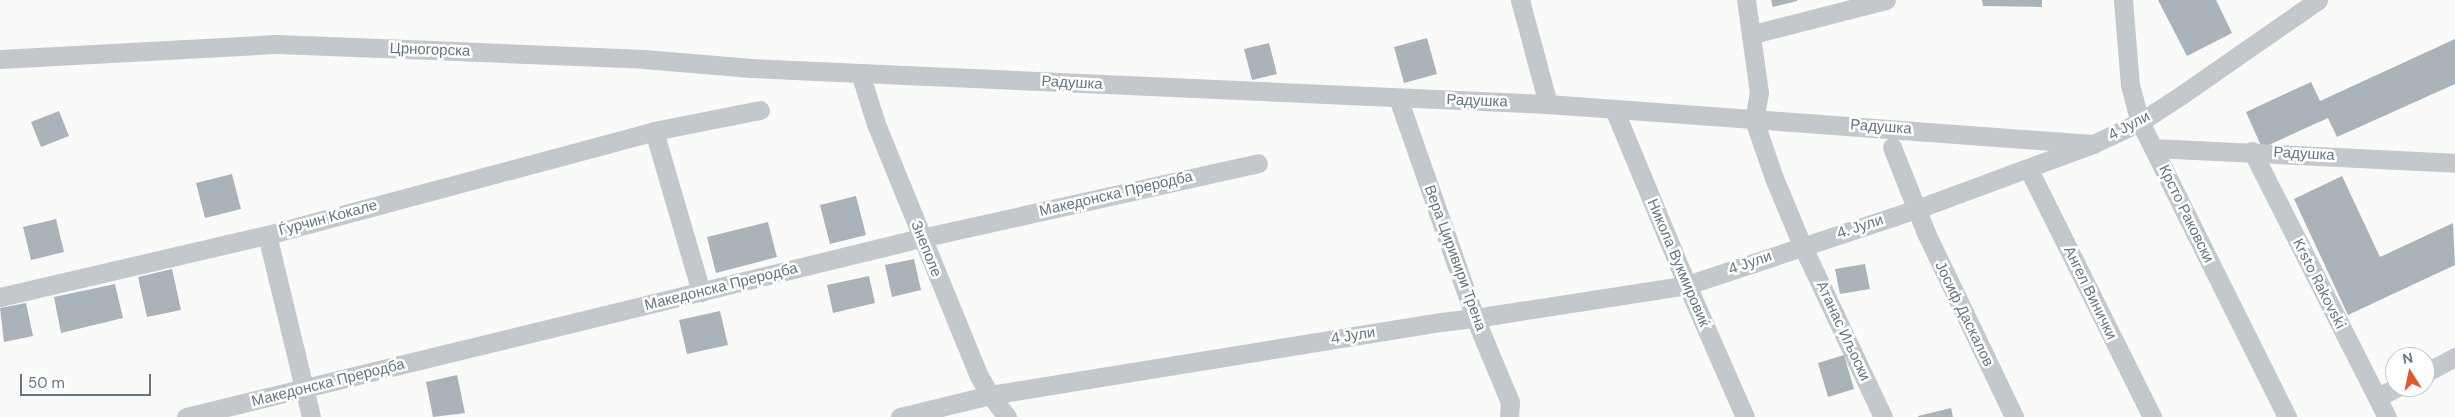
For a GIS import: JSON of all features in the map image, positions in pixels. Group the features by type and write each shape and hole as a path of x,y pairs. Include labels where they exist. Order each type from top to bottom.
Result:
{"street":[{"path":"1520,0 1548,104"},
{"path":"1746,0 1760,92 1754,120 1774,178 1802,245"},
{"path":"1752,34 1886,0"},
{"name":"Крсто Раковски","path":"2123,0 2130,85 2140,122 2287,417"},
{"name":"4 Јули","path":"1917,209 2028,170 2093,144 2140,122 2318,0"},
{"name":"Црногорска","path":"0,59 276,44 644,58 752,68 860,73"},
{"name":"Радушка","path":"860,73 1548,104 2093,144"},
{"name":"Знеполе","path":"860,73 876,124 979,376 990,395 1007,417"},
{"name":"Вера Циривири Трена","path":"1398,98 1475,318 1510,402 1509,417"},
{"name":"Никола Вукмировиќ","path":"1614,109 1687,285 1745,417"},
{"name":"Ѓурчин Кокале","path":"0,298 267,235 654,131 760,110"},
{"path":"654,131 701,292"},
{"name":"Јосиф Даскалов","path":"1892,147 1930,242 2014,417"},
{"name":"Радушка","path":"2153,148 2252,151 2455,163"},
{"name":"Krsto Rakovski","path":"2252,151 2387,417"},
{"name":"Македонска Преродба","path":"186,417 921,238 1258,163"},
{"name":"Ангел Винички","path":"2028,170 2152,417"},
{"name":"4. Јули","path":"1802,245 1917,209"},
{"path":"267,235 310,417"},
{"name":"4 Јули","path":"900,417 990,395 1431,323 1475,318 1687,285 1802,245"},
{"name":"Aтанас Иљоски","path":"1802,245 1883,417"},
{"path":"2435,368 2455,357"},
{"path":"2378,397 2385,394"}],"building":[{"path":"1771,0 1797,0 1797,1 1773,7"},
{"path":"1982,0 2042,0 2042,7 1983,6"},
{"path":"2158,0 2216,0 2232,33 2187,56"},
{"path":"1427,38 1437,74 1404,83 1394,47"},
{"path":"2455,39 2455,84 2337,137 2328,118 2262,148 2246,112 2311,82 2320,101"},
{"path":"1269,43 1277,74 1252,80 1244,49"},
{"path":"59,111 69,136 41,147 31,122"},
{"path":"232,174 241,209 205,218 196,183"},
{"path":"2342,176 2380,257 2453,223 2455,265 2348,315 2294,199"},
{"path":"856,196 866,235 830,244 820,205"},
{"path":"56,219 64,252 31,260 23,227"},
{"path":"768,222 777,257 716,273 707,237"},
{"path":"914,259 921,290 892,297 885,265"},
{"path":"1865,264 1870,289 1840,294 1835,269"},
{"path":"172,269 181,310 147,317 138,277"},
{"path":"869,276 875,303 833,313 827,285"},
{"path":"115,284 123,318 61,333 54,297"},
{"path":"26,303 33,336 4,342 0,308"},
{"path":"720,311 728,345 687,354 679,320"},
{"path":"1844,355 1854,389 1828,397 1818,363"},
{"path":"457,375 465,413 433,417 426,382"},
{"path":"1951,408 1953,417 1918,417 1918,416"}]}
